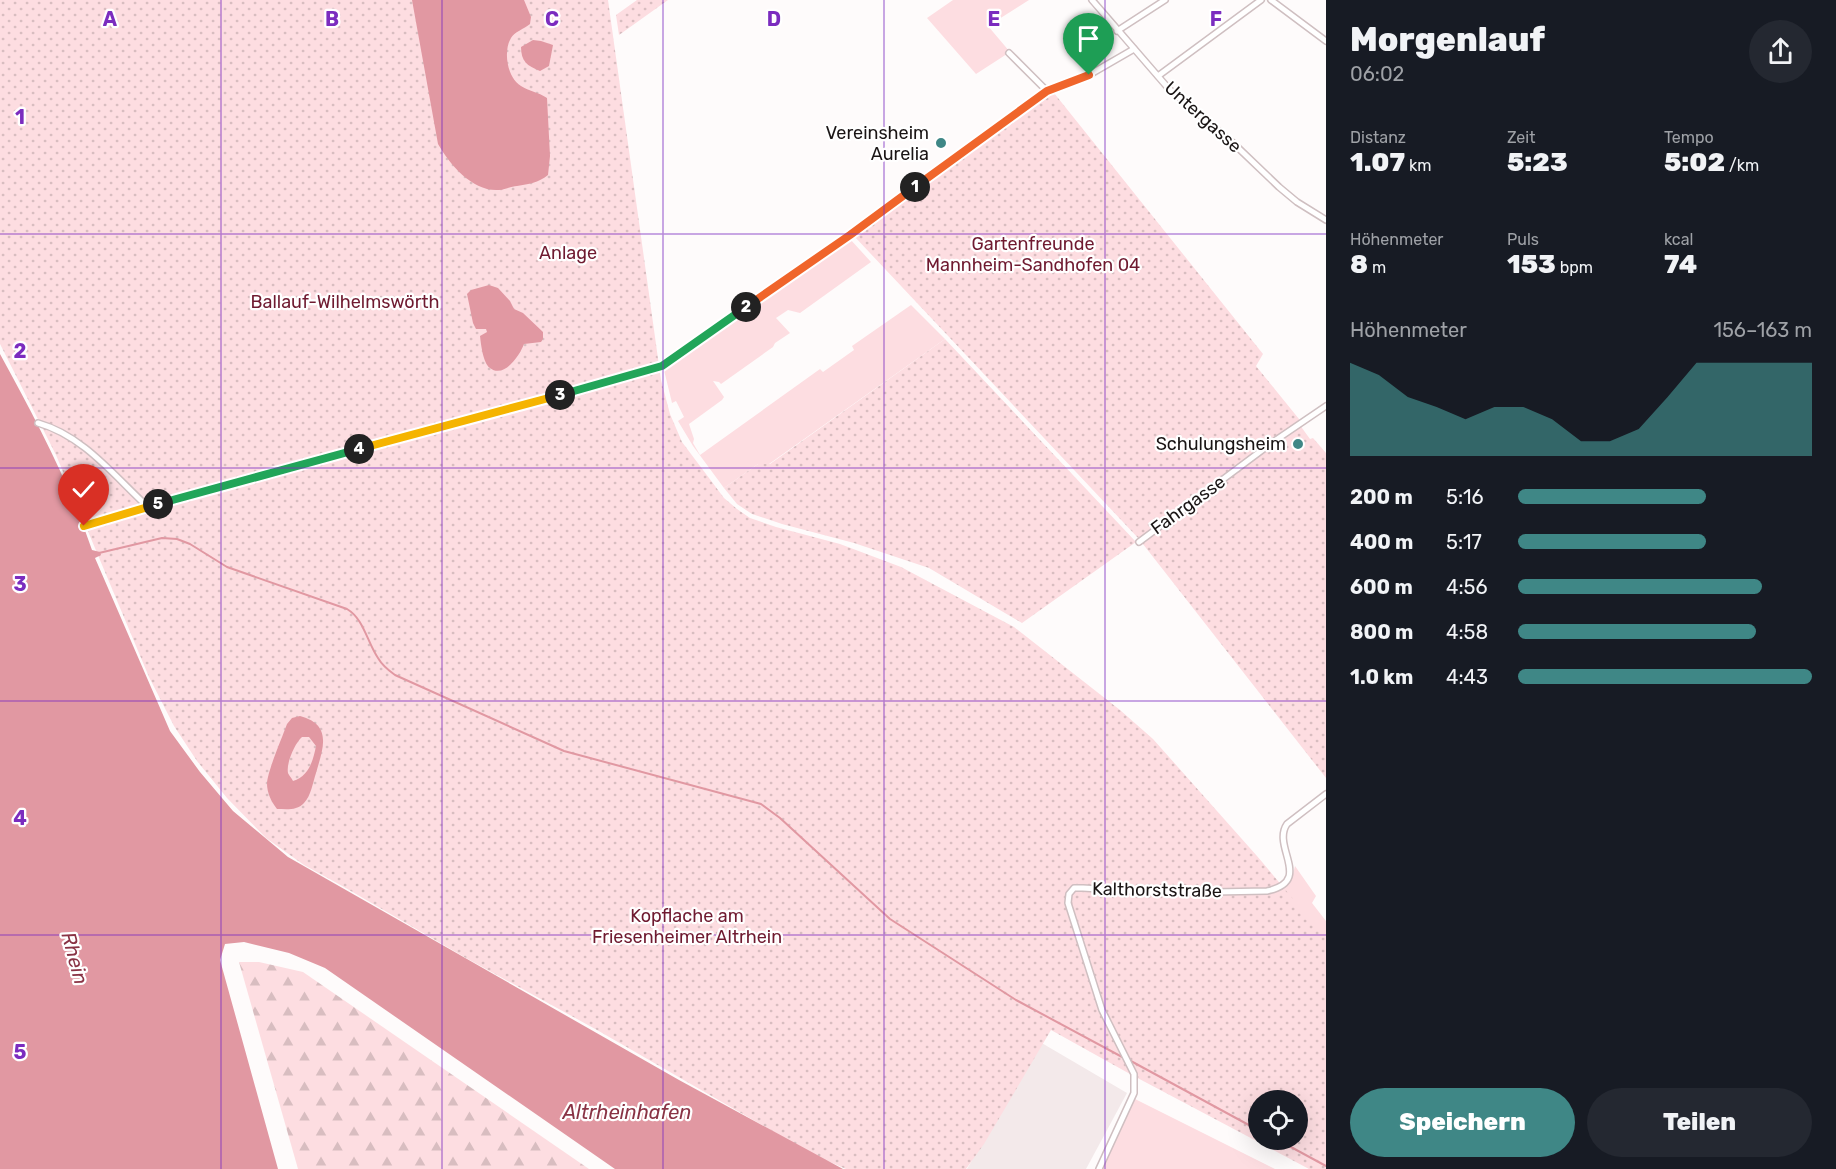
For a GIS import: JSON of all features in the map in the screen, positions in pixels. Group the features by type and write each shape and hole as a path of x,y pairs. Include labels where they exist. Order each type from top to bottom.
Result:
{"street":[{"name":"Untergasse","path":"1092,0 1169,88 1232,142 1279,187 1297,202 1326,220"},
{"path":"1118,31 1165,0"},
{"path":"1158,76 1261,0"},
{"path":"1271,0 1326,40"},
{"path":"84,526 662,366 850,235 1047,91 1089,75 1134,49"},
{"path":"1008,53 1047,91"},
{"name":"Fahrgasse","path":"1139,542 1273,442 1326,406"},
{"path":"38,423 61,431 81,445 100,460 148,507"},
{"name":"Kalthorststraße","path":"1099,1169 1134,1093 1134,1074 1102,1010 1068,903 1069,894 1074,888 1161,893 1273,890 1284,883 1290,873 1282,836 1283,829 1326,794"}],"shaded area":[{"path":"1040,1042 1127,1093 1086,1169 967,1169"}],"green space":[{"name":"Ballauf-Wilhelmswörth","path":"0,0 608,0 661,380 670,414 682,442 724,498 750,518 840,544 901,567 1014,627 1120,710 1153,739 1257,856 1326,938 1326,1169 1309,1169 1273,1150 1308,1150 1308,1090 1248,1090 1248,1137 1051,1030 984,1144 966,1169 846,1169 814,1155 304,865 266,838 227,798 197,761 174,726 149,677 56,455 0,344"},
{"path":"637,0 668,0 619,35 616,15"},
{"path":"953,0 1029,0 988,26 1010,52 976,74 927,18"},
{"name":"Gartenfreunde Mannheim-Sandhofen 04","path":"1054,93 1263,354 1256,366 1299,419 1310,439 1313,438 1326,453 1326,778 1139,539 854,236"},
{"path":"850,239 871,262 800,313 788,310 776,318 790,333 721,384 713,381 724,397 689,424 694,439 693,443 700,455 820,369 823,372 854,350 852,346 911,305 945,339 769,464 758,464 724,488 693,446 678,421 684,417 676,401 672,403 664,370"},
{"path":"945,339 1136,542 1022,623 929,568 854,543 752,514 737,504 724,488 758,464 770,464"},
{"path":"1295,866 1316,896 1312,903 1326,921 1326,960 1252,894 1288,882"},
{"path":"239,962 259,962 303,972 589,1169 298,1169"},
{"path":"1135,1099 1275,1169 1102,1169"}],"water":[{"path":"412,0 524,0 531,17 530,24 511,38 507,57 512,77 516,82 547,98 550,156 548,175 529,184 501,190 489,189 471,182 449,160 438,144"},
{"path":"533,40 553,45 549,66 540,71 528,65 522,56 521,47"},
{"path":"489,285 498,288 514,309 523,313 543,332 541,342 524,344 511,364 495,371 488,366 483,353 480,336 487,332 486,329 476,329 467,294 471,290"},
{"path":"0,354 62,475 92,550 100,552 101,555 95,558 170,731 233,811 288,857 679,1080 843,1169 615,1169 325,968 289,953 244,942 225,944 220,960 278,1169 0,1169"},
{"path":"300,716 317,725 323,738 323,746 312,789 306,800 301,806 295,808 277,809 270,797 267,783 287,724 292,718","holes":["302,737 309,737 316,746 312,762 307,772 293,781 288,774 288,764"]}],"waterway":[{"path":"99,553 162,538 177,539 190,544 227,567 347,609 353,613 361,625 380,661 395,675 564,751 761,804 780,818 890,919 1016,1000 1124,1058"},
{"path":"1129,1060 1248,1125"},
{"path":"1296,1150 1326,1166"}],"place":[{"name":"Vereinsheim Aurelia","path":"941,143"},
{"name":"Schulungsheim","path":"1298,444"}],"route":[{"path":"84,526 135,510 662,366 850,235 1047,91 1089,75"}],"park label":[{"name":"Anlage","path":"568,253"},
{"name":"Kopflache am Friesenheimer Altrhein","path":"687,926"}],"water label":[{"name":"Rhein","path":"75,958"},
{"name":"Altrheinhafen","path":"627,1112"}]}
